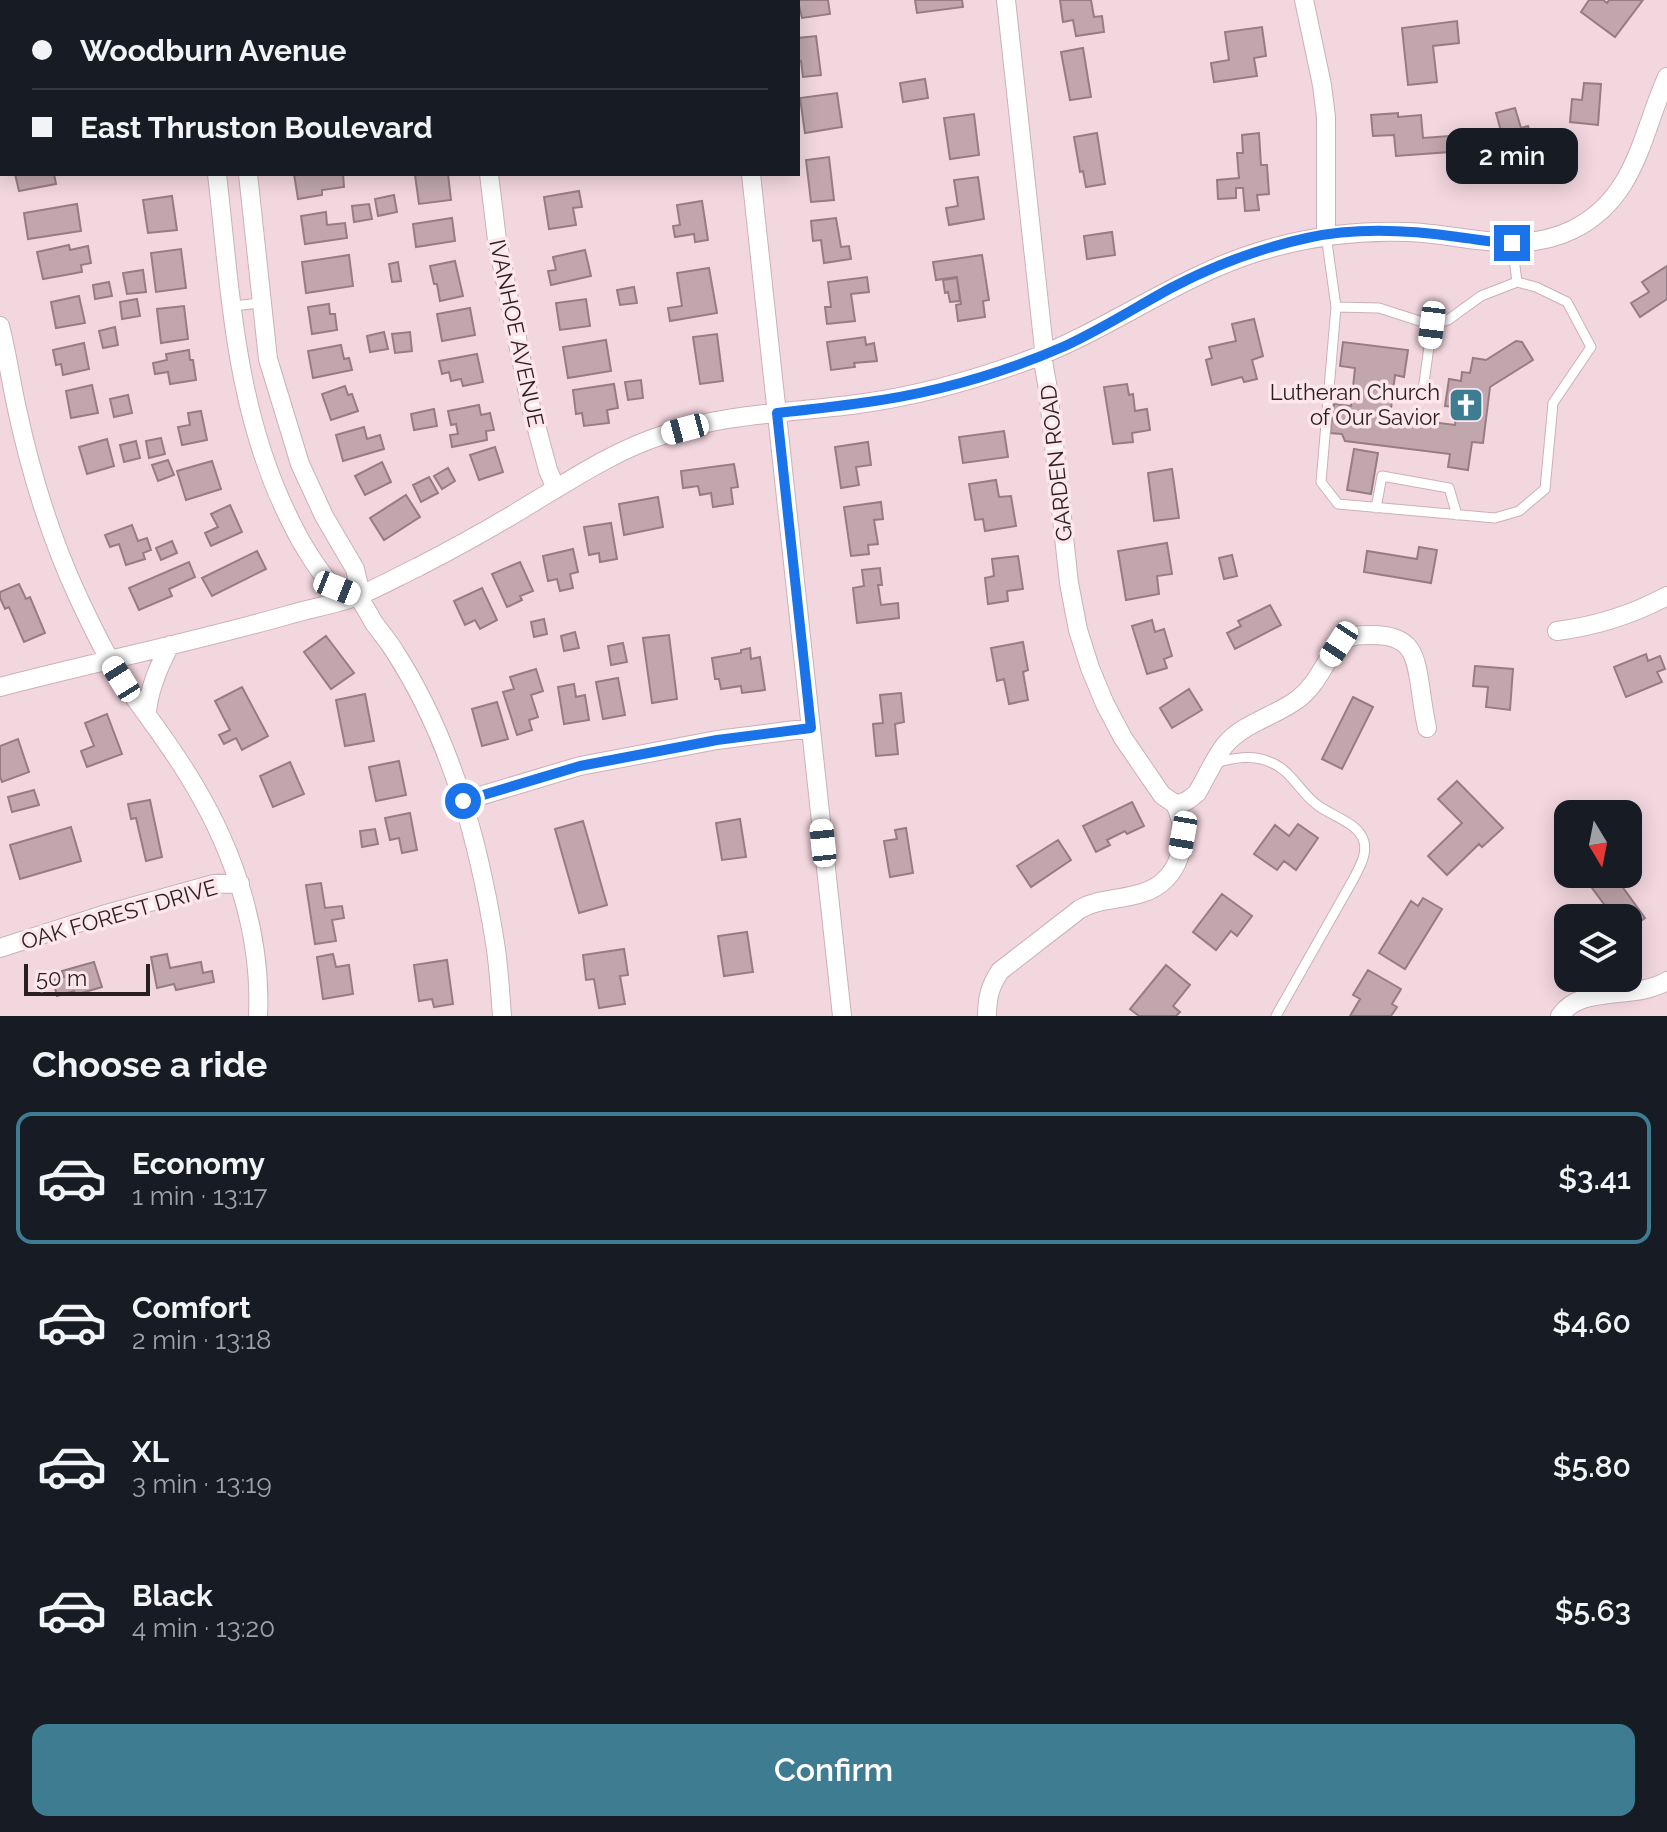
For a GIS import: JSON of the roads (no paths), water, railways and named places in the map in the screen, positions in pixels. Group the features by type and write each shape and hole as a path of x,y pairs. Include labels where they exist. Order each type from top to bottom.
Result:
{"street":[{"name":"GARDEN ROAD","path":"1006,0 1069,583 1082,643 1105,704 1123,738 1162,795 1175,804"},
{"path":"1304,0 1326,117 1326,235"},
{"path":"0,687 357,596 480,535 605,461 663,434 707,423 915,394 974,379 1088,335 1171,288 1256,252 1307,238 1362,231 1457,236 1498,243 1550,239 1596,215 1614,198 1637,160 1667,77"},
{"path":"217,176 240,371 250,417 267,468 291,523 321,571 337,588 357,596 424,703 445,749 463,801 486,890 502,1016"},
{"path":"248,176 268,359 300,464 324,516 355,569 357,596"},
{"name":"IVANHOE AVENUE","path":"489,176 497,240 530,403 556,489"},
{"path":"751,176 842,1016"},
{"path":"0,326 31,468 78,597 109,659 194,784 217,827 240,883 255,950 258,1016"},
{"path":"1557,631 1616,618 1667,596"},
{"path":"987,1016 987,998 1000,971 1080,909 1092,902 1150,891 1163,881 1180,856 1183,835 1175,804 1197,793 1226,745 1239,733 1298,700 1312,686 1339,644 1348,637 1379,635 1408,646 1416,661 1427,728"},
{"path":"147,714 154,682 170,645"},
{"path":"463,801 580,766 717,740 811,728"},
{"name":"OAK FOREST DRIVE","path":"0,948 214,884 240,883"},
{"path":"1560,1016 1579,1000 1593,995 1628,994 1651,989 1667,981"}],"lane":[{"path":"1326,235 1336,307 1321,482 1338,504 1495,518 1519,511 1545,489 1553,403 1591,347 1567,302 1536,287 1517,282 1481,296 1448,320 1432,325 1379,308 1336,307"},
{"path":"1512,243 1517,282"},
{"path":"232,306 262,303"},
{"path":"1423,390 1432,325"},
{"path":"1376,508 1382,476 1449,488 1457,515"},
{"path":"1215,763 1235,758 1271,762 1284,770 1318,806 1354,827 1364,841 1364,856 1354,878 1276,1016"}],"place":[{"name":"Lutheran Church of Our Savior","path":"1466,405"}]}
